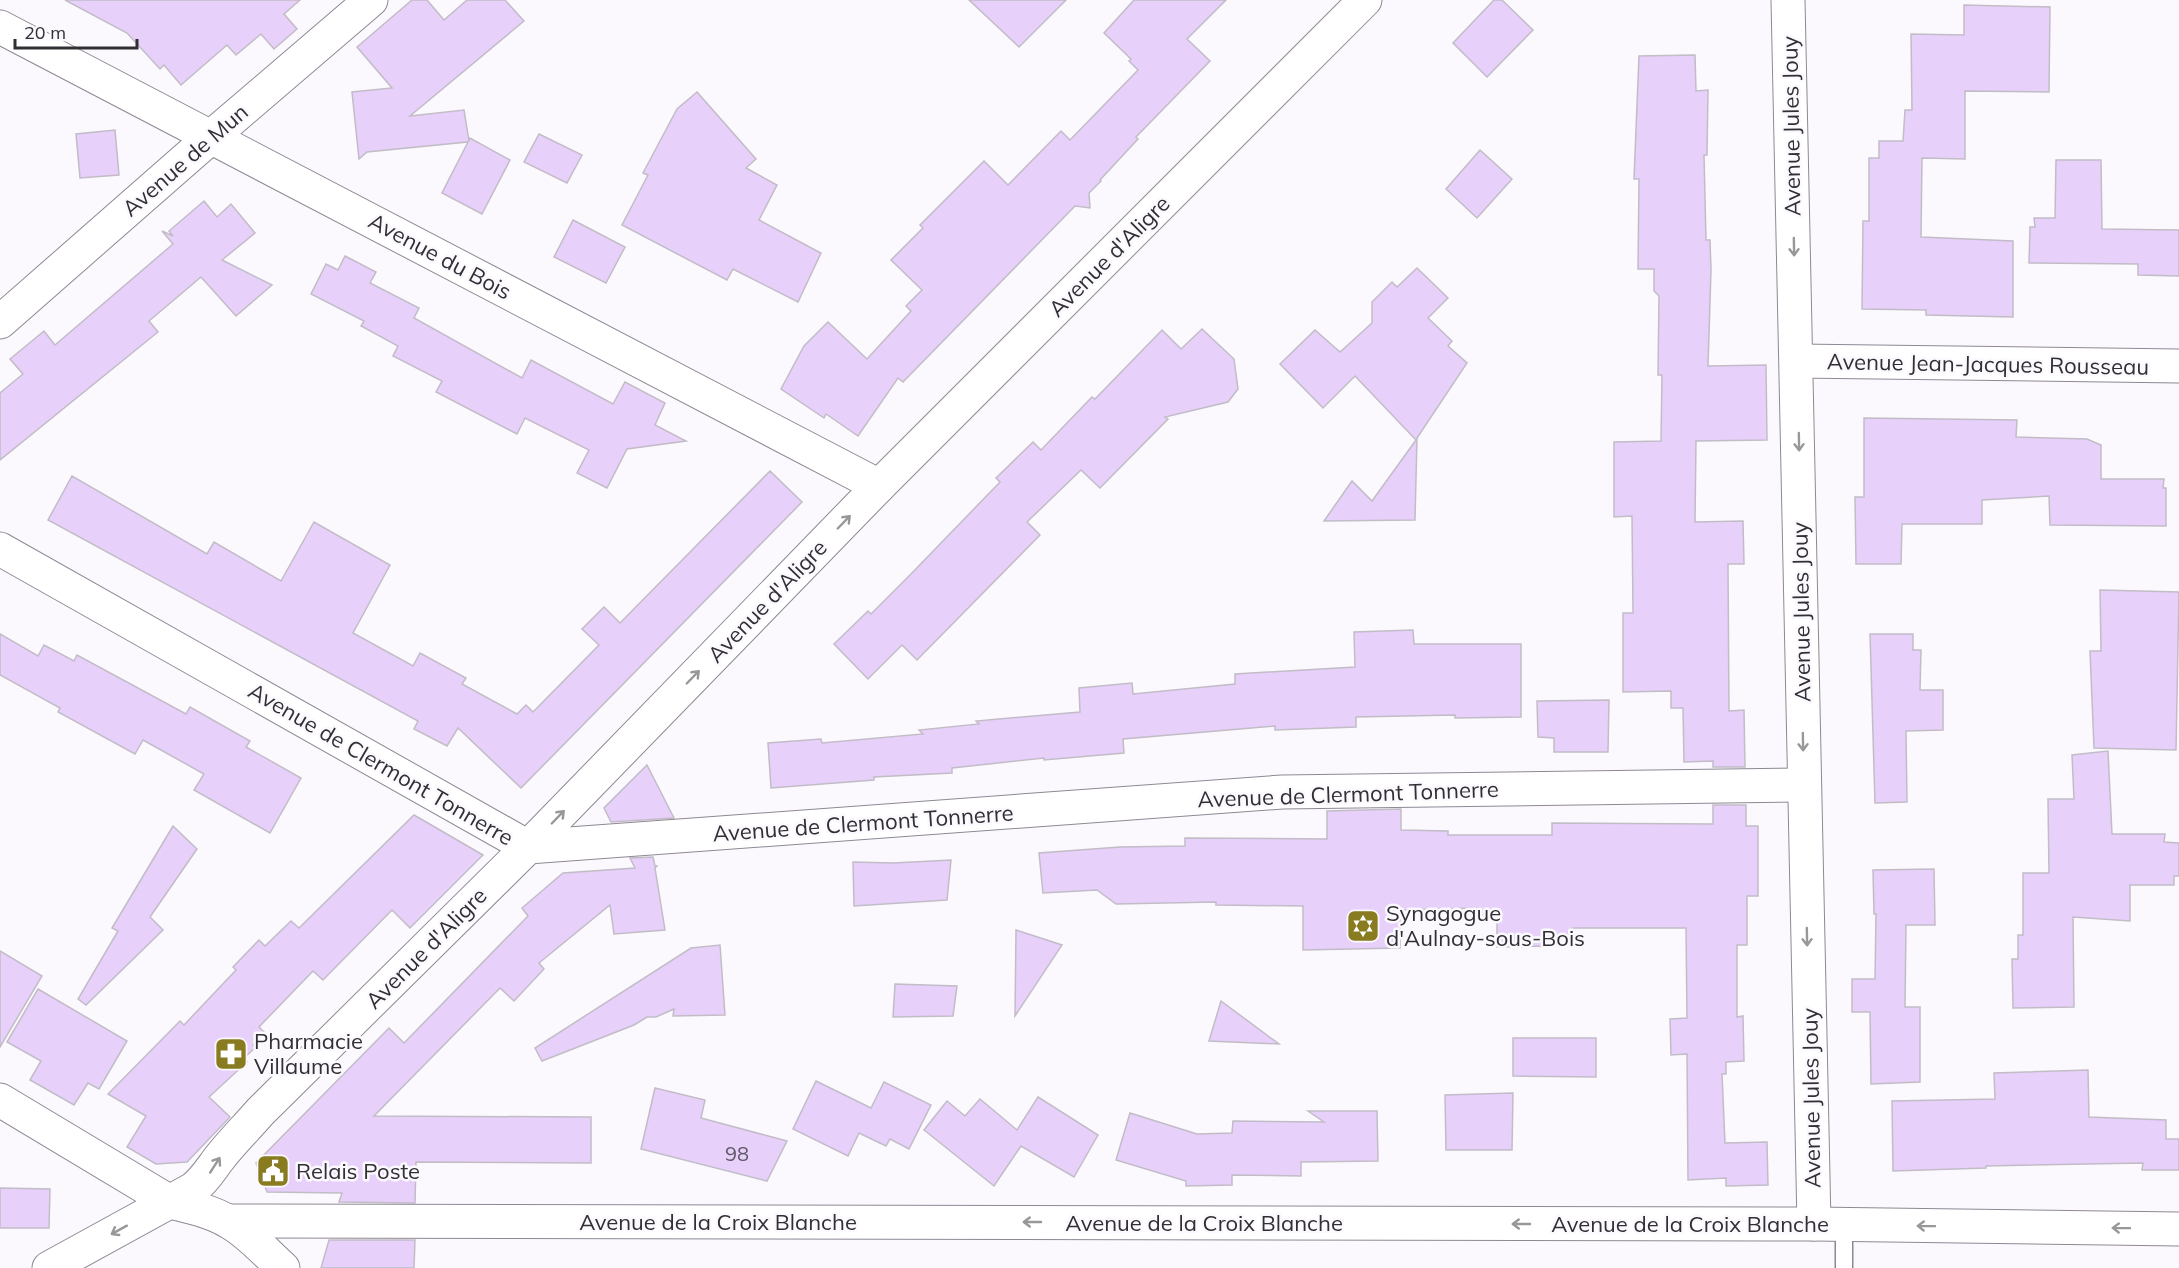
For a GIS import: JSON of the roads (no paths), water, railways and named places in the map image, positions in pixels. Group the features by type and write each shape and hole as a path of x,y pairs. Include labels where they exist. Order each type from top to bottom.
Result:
{"street":[{"name":"Avenue de Mun","path":"0,322 372,0"},
{"name":"Avenue d'Aligre","path":"49,1268 202,1182 219,1157 260,1112 528,847 879,486 1365,0"},
{"name":"Avenue Jules Jouy","path":"1788,0 1804,785 1829,1224"},
{"name":"Avenue du Bois","path":"0,27 879,486"},
{"name":"Avenue Jean-Jacques Rousseau","path":"1797,361 2179,366"},
{"name":"Avenue de Clermont Tonnerre","path":"0,549 528,847 1282,792 1804,785"},
{"path":"0,1100 170,1202 201,1210 228,1221 246,1233 268,1262"},
{"name":"Avenue de la Croix Blanche","path":"228,1221 1829,1224 2179,1228"}],"lane":[{"path":"1829,1224 1844,1268"}],"place":[{"name":"Synagogue d'Aulnay-sous-Bois","path":"1363,926"},
{"name":"Pharmacie Villaume","path":"231,1054"},
{"name":"Relais Poste","path":"273,1171"}]}
